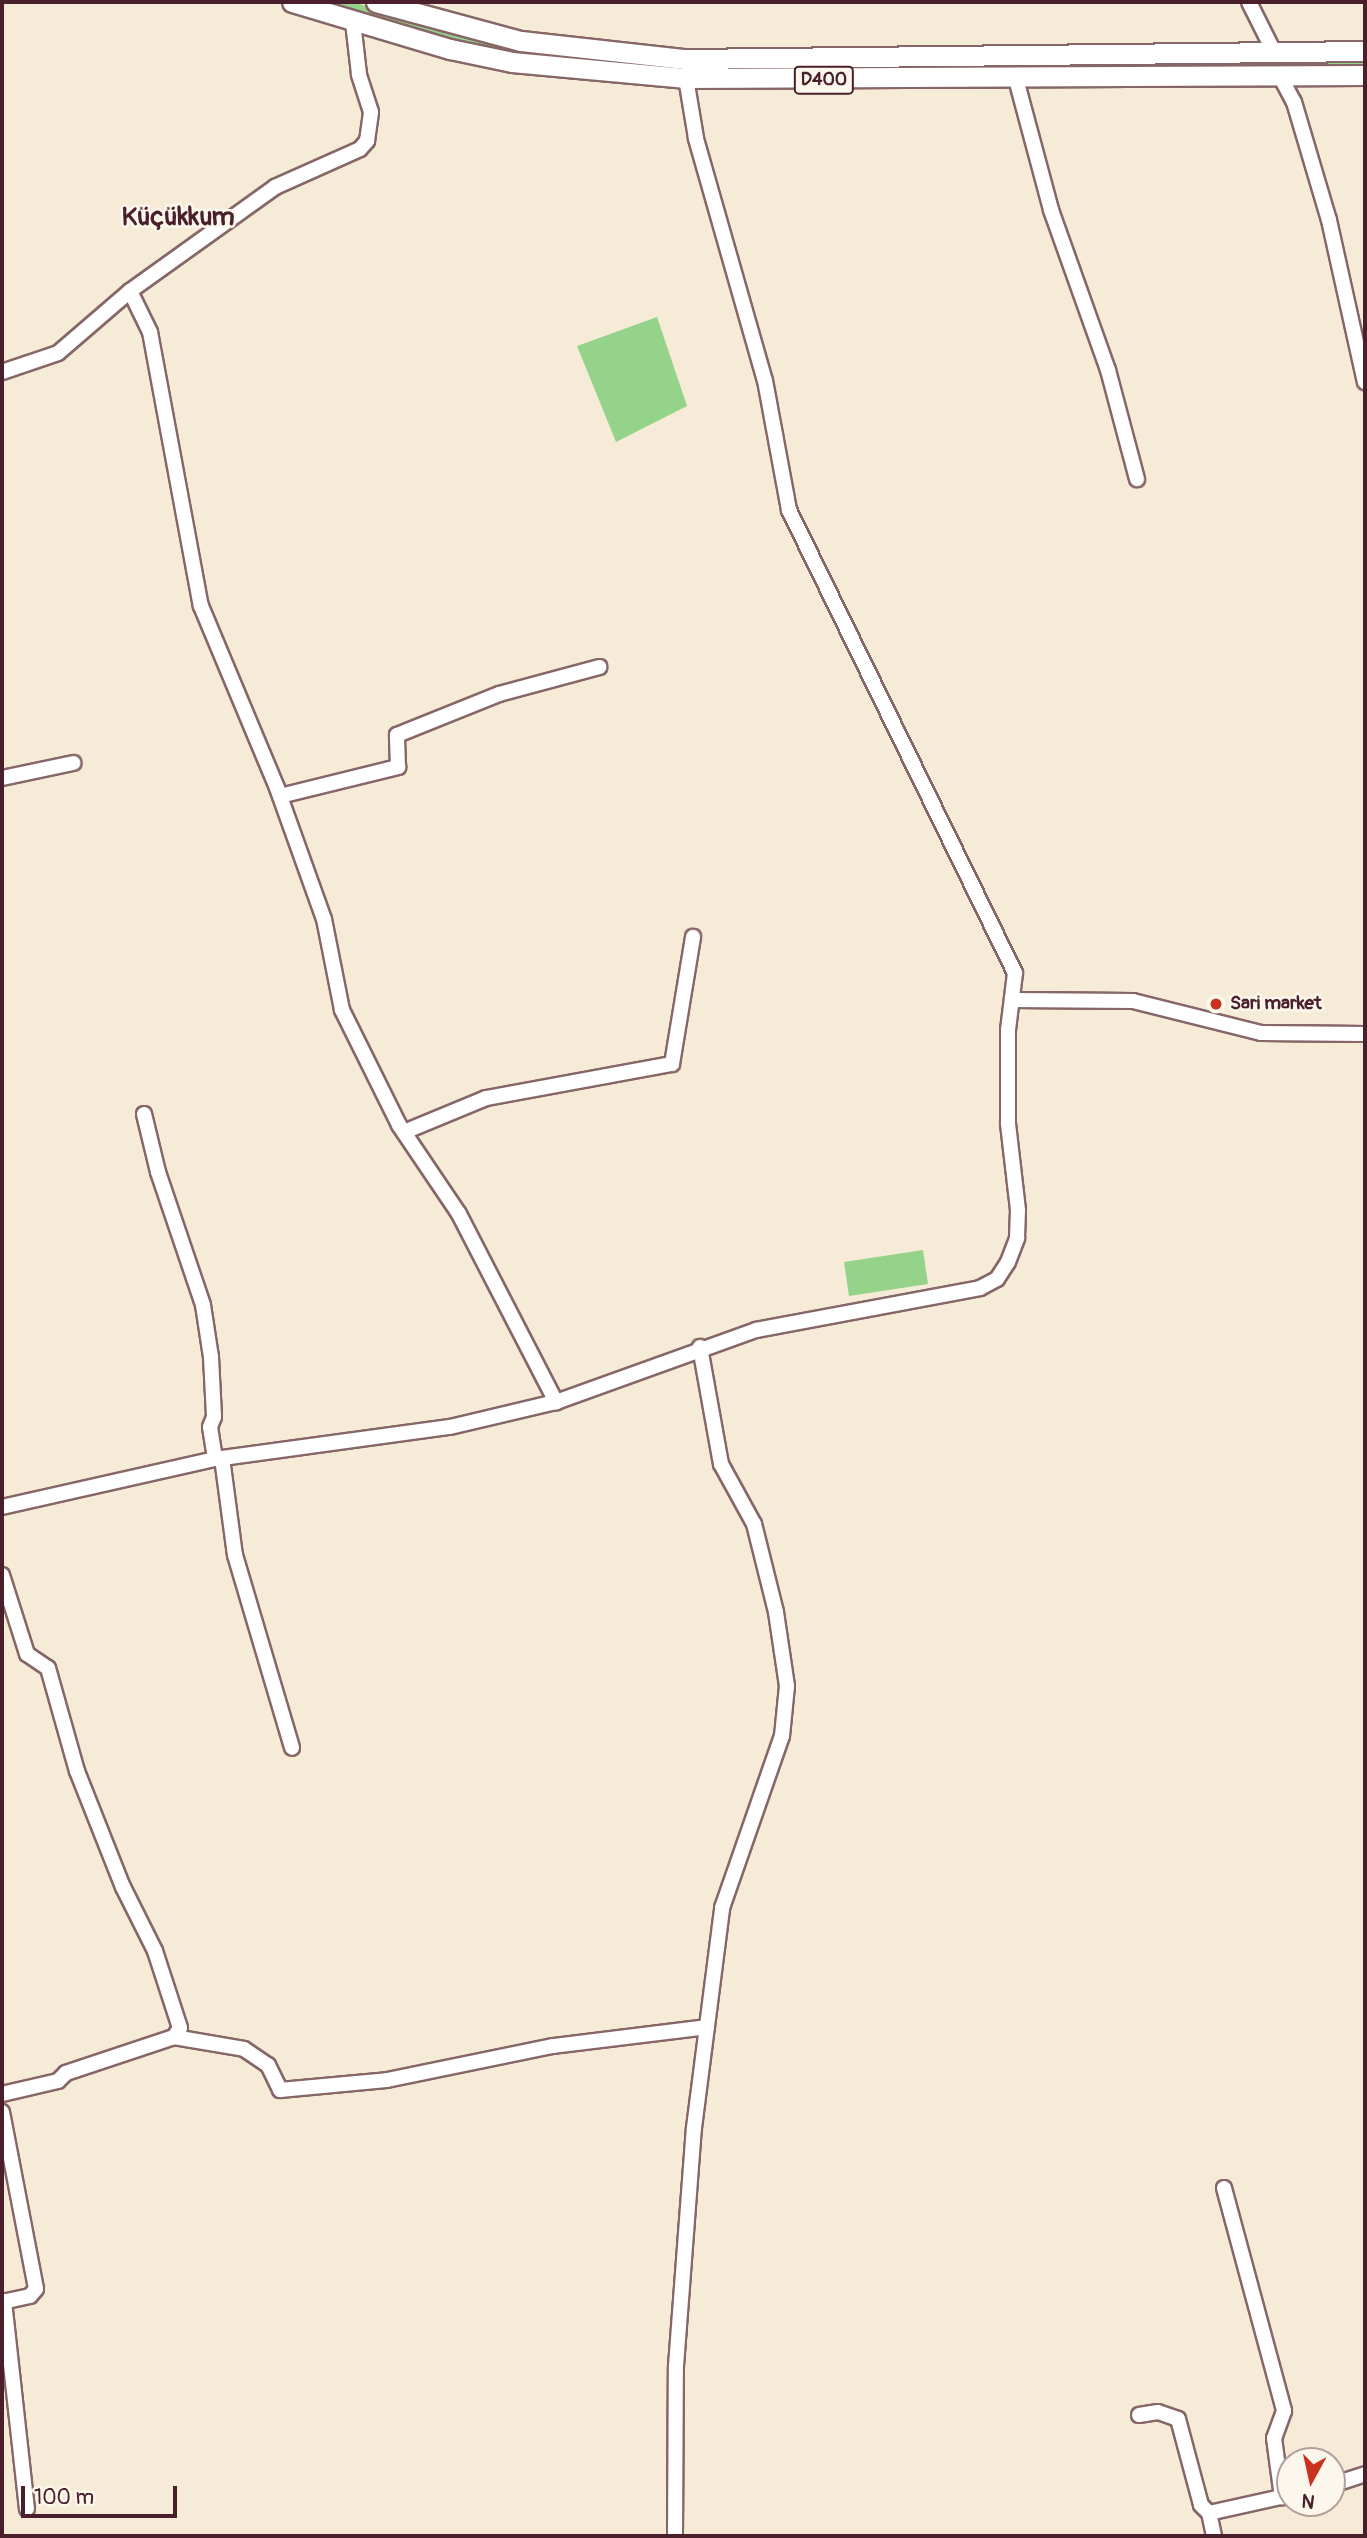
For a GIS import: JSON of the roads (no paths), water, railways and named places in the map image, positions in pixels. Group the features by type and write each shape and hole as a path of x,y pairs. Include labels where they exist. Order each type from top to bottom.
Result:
{"highway":[{"name":"D400","path":"292,2 352,22 512,62 1016,79 1365,75"},
{"name":"D400","path":"376,2 521,41 686,69 1365,51"}],"street":[{"path":"1249,2 1274,52"},
{"path":"2,372 58,353 130,291 275,187 360,149 367,141 370,112 359,74 352,22"},
{"path":"2,1507 218,1458 450,1427 556,1402 700,1347 815,1317 979,1288 997,1279 1017,1238 1018,1210 1008,1123 1008,1030 1014,1000 1015,973 789,510 765,381 696,138 686,69"},
{"path":"1280,76 1294,102 1329,220 1365,382"},
{"path":"1016,79 1051,210 1108,370 1137,479"},
{"path":"130,291 150,332 201,606 280,796 324,919 342,1010 404,1132 459,1214 556,1402"},
{"path":"280,796 398,767 397,735 499,694 599,667"},
{"path":"2,778 73,763"},
{"path":"404,1132 486,1098 672,1064 693,937"},
{"path":"1014,1000 1133,1001 1261,1033 1365,1034"},
{"path":"144,1114 158,1172 203,1305 211,1357 214,1417 210,1427 235,1555 292,1748"},
{"path":"675,2536 676,2366 694,2128 722,1908 782,1736 787,1686 776,1612 754,1524 722,1464 700,1347"},
{"path":"2,1575 27,1654 48,1668 77,1771 123,1887 155,1951 180,2028 174,2037"},
{"path":"2,2094 58,2081 66,2073 174,2037 244,2049 268,2065 280,2090 400,2078 553,2046 707,2027"},
{"path":"2,2112 36,2289 30,2296 3,2302 27,2509"},
{"path":"1224,2189 1284,2411 1274,2438 1276,2448"},
{"path":"1139,2415 1158,2412 1178,2419 1201,2505 1209,2512 1213,2536"},
{"path":"1346,2480 1365,2474"},
{"path":"1209,2512 1276,2498"}],"place":[{"name":"Sari market","path":"1216,1004"}],"district":[{"name":"Küçükkum","path":"178,218"}]}
